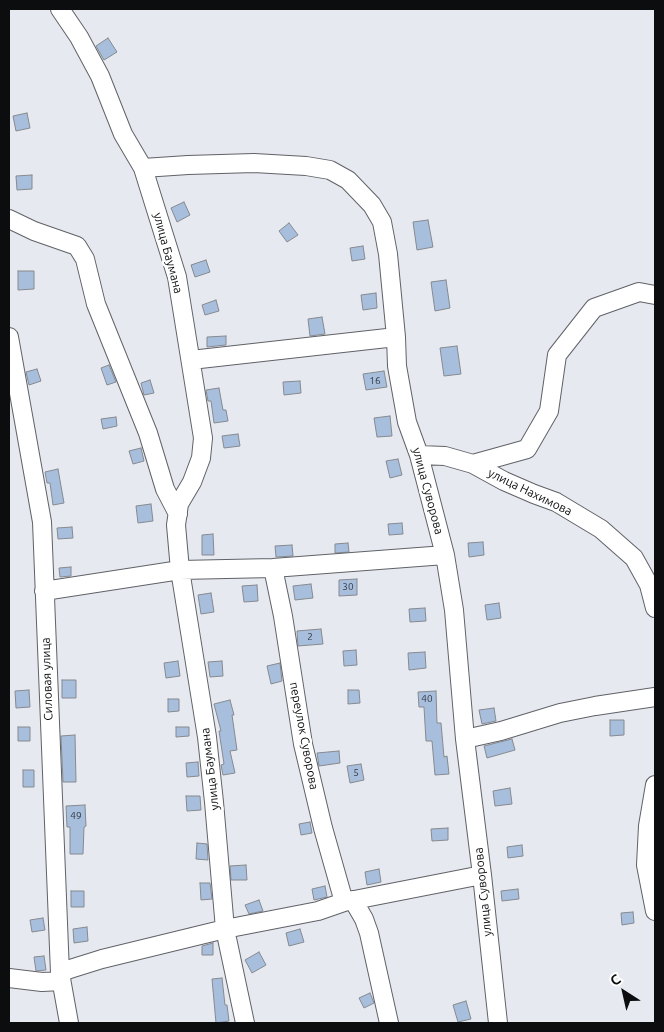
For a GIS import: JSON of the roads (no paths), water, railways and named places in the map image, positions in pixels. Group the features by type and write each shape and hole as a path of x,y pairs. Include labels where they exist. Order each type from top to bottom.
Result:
{"street":[{"name":"улица Баумана","path":"60,9 88,53 100,76 123,134 143,168 177,277 203,438 201,458 192,482 179,504 176,525 180,570 207,737 224,929 245,1023"},
{"name":"улица Суворова","path":"143,168 198,164 263,163 330,170 348,180 372,205 382,222 388,254 398,366 408,422 419,455 445,555 454,610 465,739 498,1023"},
{"name":"улица Баумана","path":"9,219 34,231 77,246 85,260 96,304 148,433 165,489 178,514"},
{"path":"473,464 527,448 549,411 557,355 594,308 639,292 655,296"},
{"name":"Силовая улица","path":"9,337 42,522 60,977 69,1023"},
{"path":"191,360 396,337"},
{"name":"улица Нахимова","path":"419,455 445,456 473,464 504,481 556,502 601,529 634,558 649,585 655,608"},
{"path":"44,591 180,570 273,568 445,555"},
{"name":"переулок Суворова","path":"273,568 284,616 303,744 323,828 348,901 364,919 369,933 389,1023"},
{"path":"465,739 501,731 560,713 655,697"},
{"path":"655,785 648,826 646,865 655,911"},
{"path":"9,978 42,982 60,977 70,969 102,959 224,929 318,911 348,901 482,875"}]}
